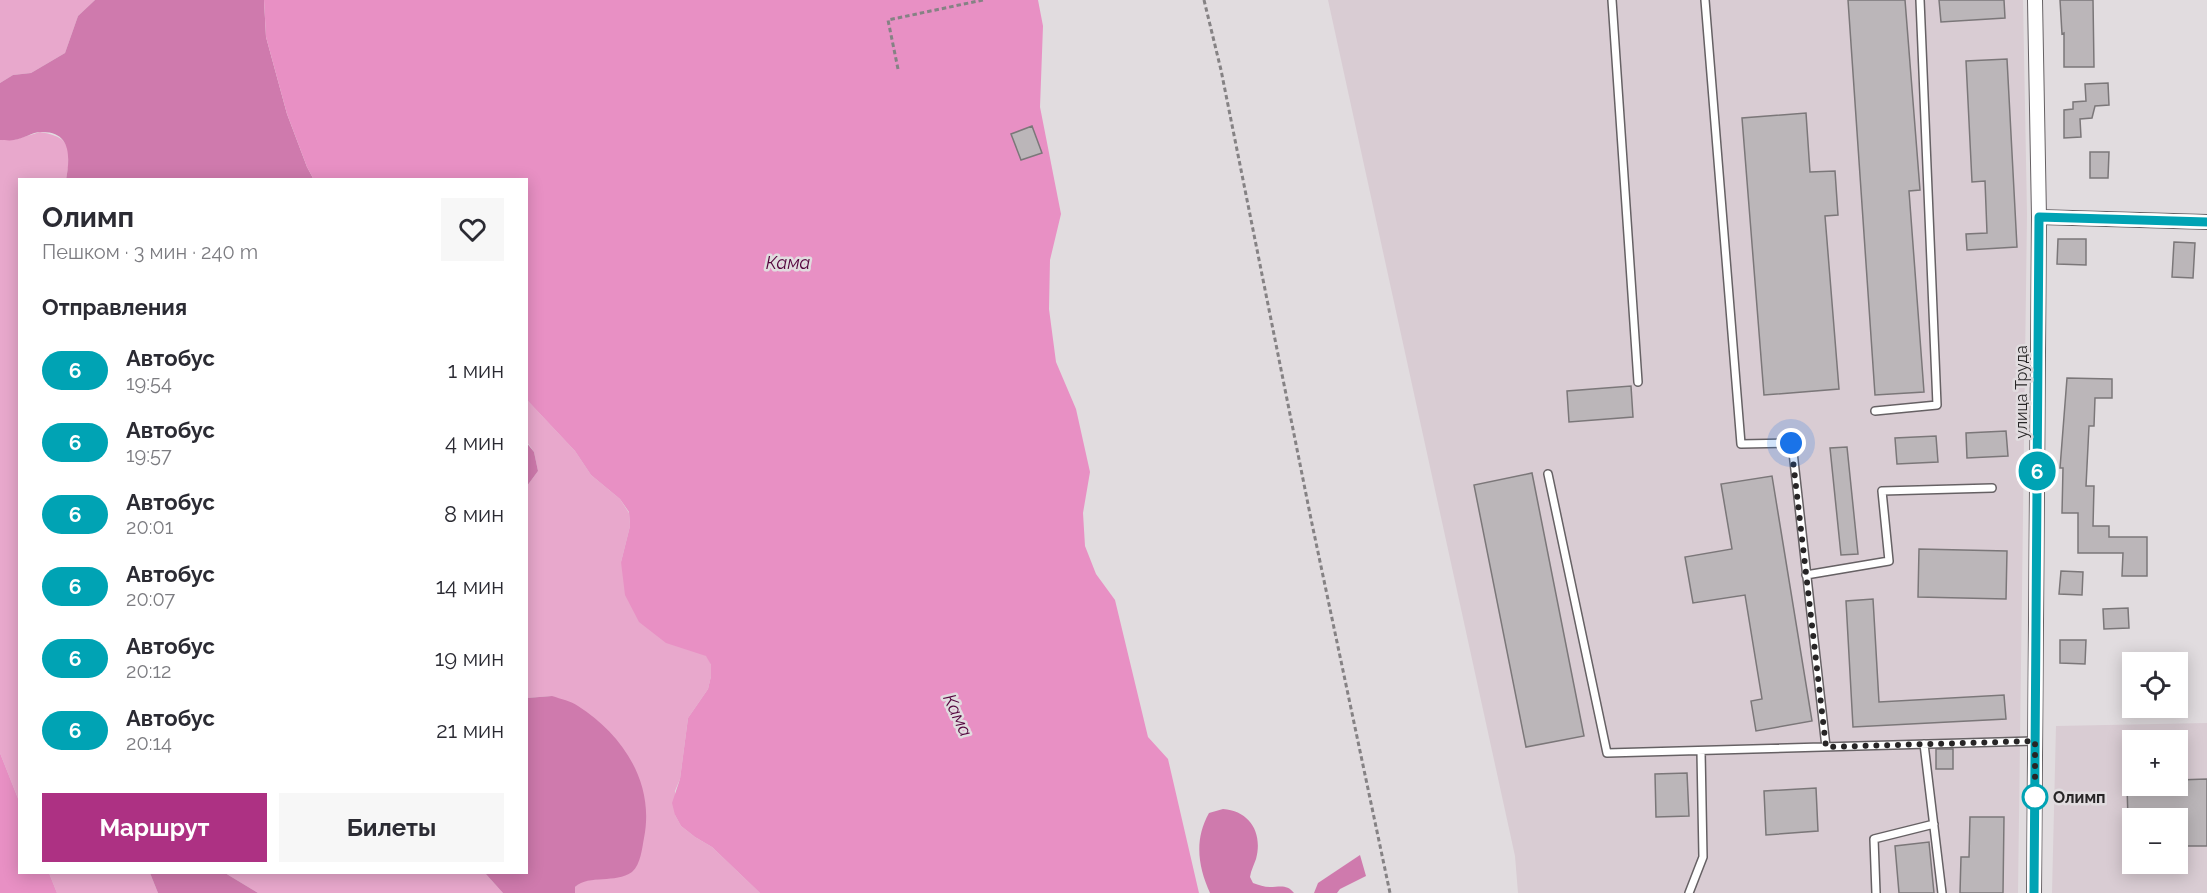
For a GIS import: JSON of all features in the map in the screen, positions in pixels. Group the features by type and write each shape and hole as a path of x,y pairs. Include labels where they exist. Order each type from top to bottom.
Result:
{"street":[{"name":"улица Труда","path":"2034,893 2039,217 2035,0"},
{"path":"2039,217 2207,222"}],"lane":[{"path":"1612,0 1638,382"},
{"path":"1705,0 1741,444 1791,443 1826,747"},
{"path":"1875,411 1937,405 1920,0"},
{"path":"1548,474 1607,753 2035,741"},
{"path":"1806,575 1888,561 1882,491 1992,488"},
{"path":"1924,744 1942,893"},
{"path":"1689,893 1703,857 1701,751"},
{"path":"1876,893 1874,839 1934,824"}],"path":[{"path":"898,69 888,20 982,0"},
{"path":"1204,0 1221,70 1390,893"}],"shaded area":[{"path":"0,0 95,0 78,16 65,53 31,73 13,75 0,83"},
{"path":"95,0 264,0 266,37 287,114 313,178 66,178 67,147 59,136 41,132 17,139 0,140 0,83 13,75 31,73 65,53 78,16"},
{"path":"1328,0 2023,0 2027,214 2018,893 1518,893 1515,856"},
{"path":"40,132 51,134 64,142 69,153 66,178 18,178 18,798 0,753 0,140 14,140"},
{"path":"528,401 575,451 591,475 620,499 629,513 630,526 621,562 695,651 707,656 711,665 711,676 708,689 688,718 680,779 675,791 675,815 681,826 712,847 760,893 575,893 575,887 582,881 622,876 552,696 528,698 528,485 538,471 534,452 528,443"},
{"path":"528,444 534,452 538,471 528,485"},
{"path":"552,696 575,704 609,731 632,762 645,798 646,818 641,856 632,872 625,876 581,883 575,887 575,893 503,893 486,874 528,874 528,698"},
{"path":"2207,723 2207,893 2052,893 2056,726"},
{"path":"1223,809 1241,814 1256,832 1258,849 1250,877 1253,883 1266,887 1286,887 1294,893 1210,893 1200,863 1201,833 1209,813"},
{"path":"1360,855 1366,876 1340,889 1337,893 1314,893 1318,883"},
{"path":"49,874 150,874 158,893 57,893"},
{"path":"150,874 227,874 258,893 158,893"},
{"path":"227,874 486,874 503,893 258,893"}],"water":[{"name":"Кама","path":"264,0 1038,0 1043,26 1040,107 1061,214 1050,260 1049,309 1056,362 1076,409 1090,472 1083,513 1085,546 1096,574 1115,600 1148,737 1168,759 1199,893 760,893 712,847 681,826 672,803 680,779 688,718 708,689 711,665 706,656 666,643 639,622 625,595 621,562 630,526 629,512 620,499 591,475 575,451 528,401 528,178 313,178 287,114 266,37"},
{"path":"0,753 18,798 18,874 49,874 57,893 0,893"}],"building":[{"path":"1848,0 1905,0 1920,190 1909,191 1924,392 1875,395"},
{"path":"1939,0 2004,0 2005,18 1941,22"},
{"path":"2060,0 2093,0 2094,67 2064,67 2064,33 2062,34"},
{"path":"2007,59 2017,247 1967,250 1966,234 1987,233 1985,181 1972,182 1966,61"},
{"path":"2108,83 2109,105 2095,106 2092,118 2080,119 2081,137 2064,138 2064,110 2073,109 2073,102 2086,101 2085,84"},
{"path":"1806,113 1810,172 1835,171 1838,215 1825,216 1839,389 1764,395 1742,118"},
{"path":"1032,126 1042,153 1021,160 1011,134"},
{"path":"2090,152 2109,152 2108,178 2090,178"},
{"path":"2058,239 2086,239 2086,265 2057,264"},
{"path":"2174,242 2195,243 2193,278 2172,277"},
{"path":"2067,378 2112,379 2112,398 2095,398 2094,426 2089,426 2086,486 2094,486 2093,526 2109,526 2109,537 2147,537 2147,576 2122,576 2123,553 2078,553 2078,513 2062,513 2063,468 2060,468"},
{"path":"1631,386 1633,417 1569,422 1567,391"},
{"path":"2006,431 2008,456 1967,458 1966,433"},
{"path":"1936,436 1938,462 1897,464 1895,438"},
{"path":"1847,447 1858,554 1841,555 1830,448"},
{"path":"1532,473 1584,736 1526,747 1474,485"},
{"path":"1772,476 1812,721 1756,731 1751,701 1762,699 1745,595 1693,603 1685,557 1732,549 1721,484"},
{"path":"1919,549 2007,551 2006,599 1918,597"},
{"path":"2061,571 2083,572 2082,595 2059,594"},
{"path":"1873,599 1879,702 2004,695 2006,719 1853,727 1846,601"},
{"path":"2128,608 2129,628 2104,629 2103,609"},
{"path":"2060,640 2086,640 2085,664 2060,663"},
{"path":"1936,749 1953,749 1953,769 1936,769"},
{"path":"1687,773 1689,816 1656,817 1655,774"},
{"path":"2207,779 2207,846 2188,846 2188,808 2128,808 2127,796 2188,796 2188,780"},
{"path":"1816,788 1818,831 1766,835 1764,791"},
{"path":"1970,817 2004,817 2003,893 1960,893 1961,857 1969,857"},
{"path":"1929,842 1934,893 1899,893 1895,846"}],"bus line":[{"name":"6","path":"2034,893 2039,217 2207,222"}],"place":[{"name":"Олимп","path":"2035,797"}],"route":[{"path":"1791,443 1826,747 2035,741 2035,797"}]}
